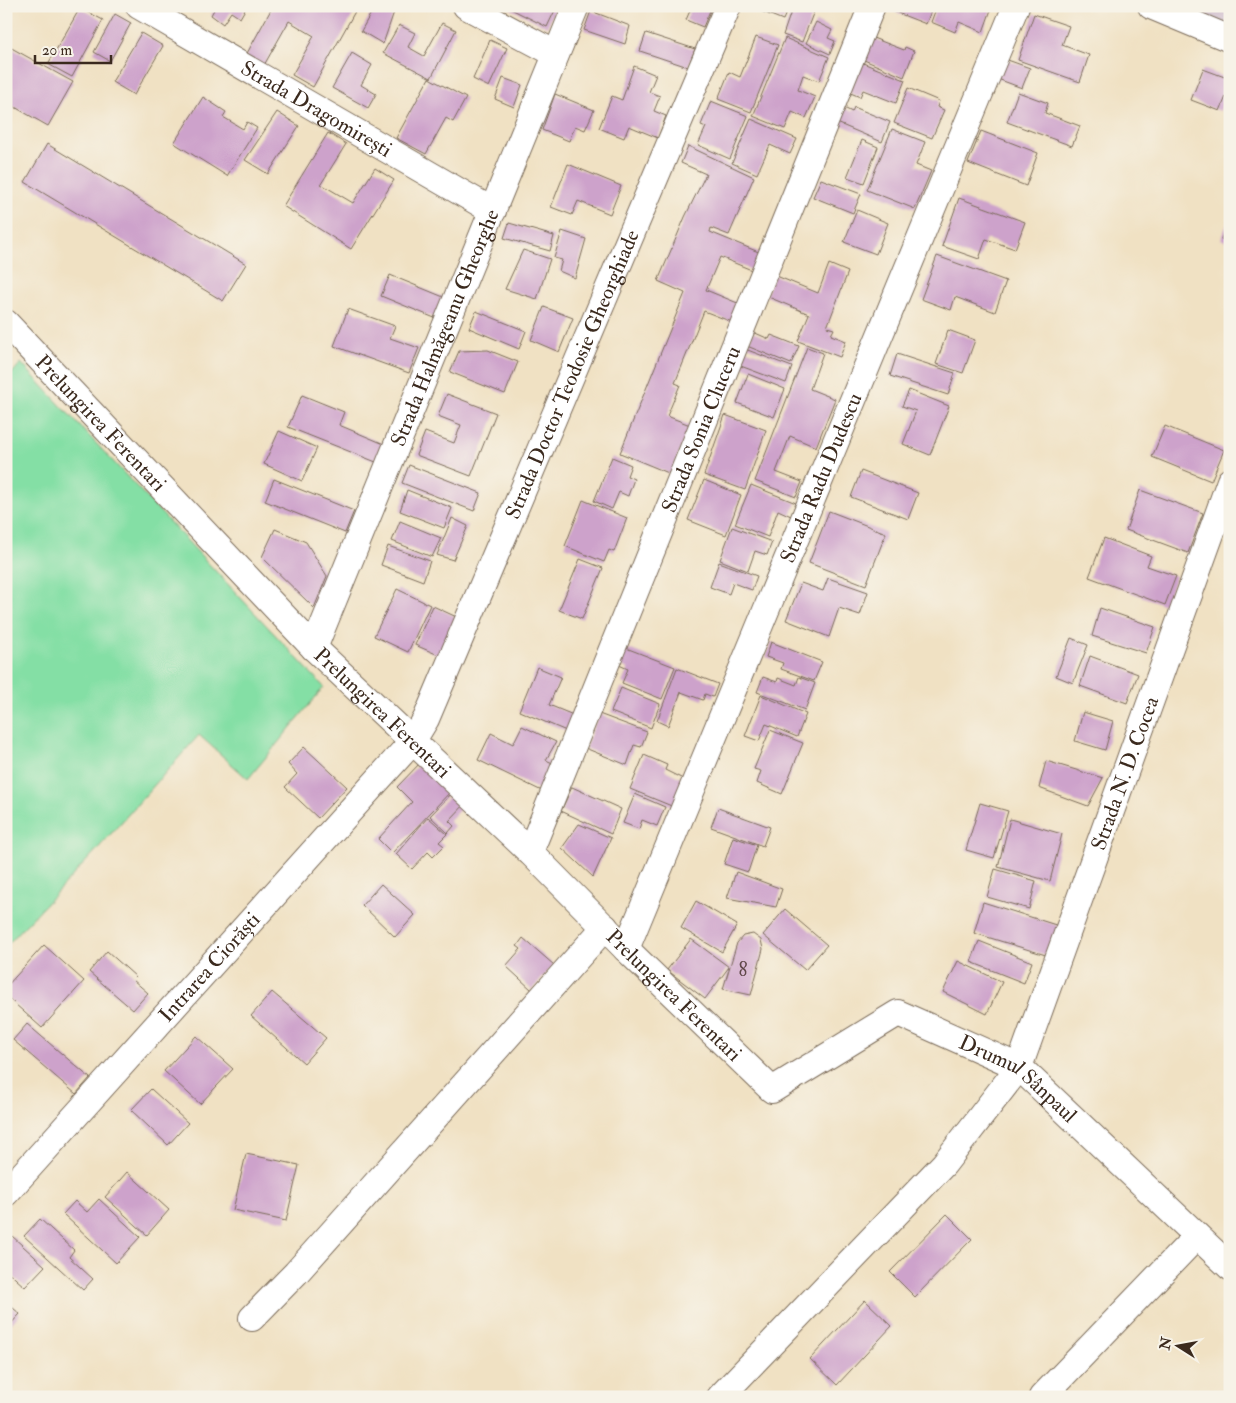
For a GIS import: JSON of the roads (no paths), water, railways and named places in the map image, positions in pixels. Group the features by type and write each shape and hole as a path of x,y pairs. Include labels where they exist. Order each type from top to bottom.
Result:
{"street":[{"name":"Strada Dragomirești","path":"139,6 493,211"},
{"path":"466,6 556,54"},
{"name":"Strada Halmăgeanu Gheorghe","path":"314,648 576,6"},
{"name":"Strada Doctor Teodosie Gheorghiade","path":"412,742 426,719 728,6"},
{"name":"Strada Sonia Cluceru","path":"530,852 872,6"},
{"name":"Strada Radu Dudescu","path":"626,949 1016,6"},
{"path":"1156,7 1230,39"},
{"name":"Prelungirea Ferentari","path":"6,323 314,648 530,852 626,949 772,1090"},
{"name":"Strada N. D. Cocea","path":"720,1397 944,1164 1019,1067 1230,481"},
{"name":"Intrarea Ciorăști","path":"6,1193 412,742"},
{"path":"252,1318 296,1273 605,927"},
{"name":"Drumul Sânpaul","path":"772,1090 898,1013 1019,1067 1230,1267"},
{"path":"1042,1397 1197,1236"}]}
